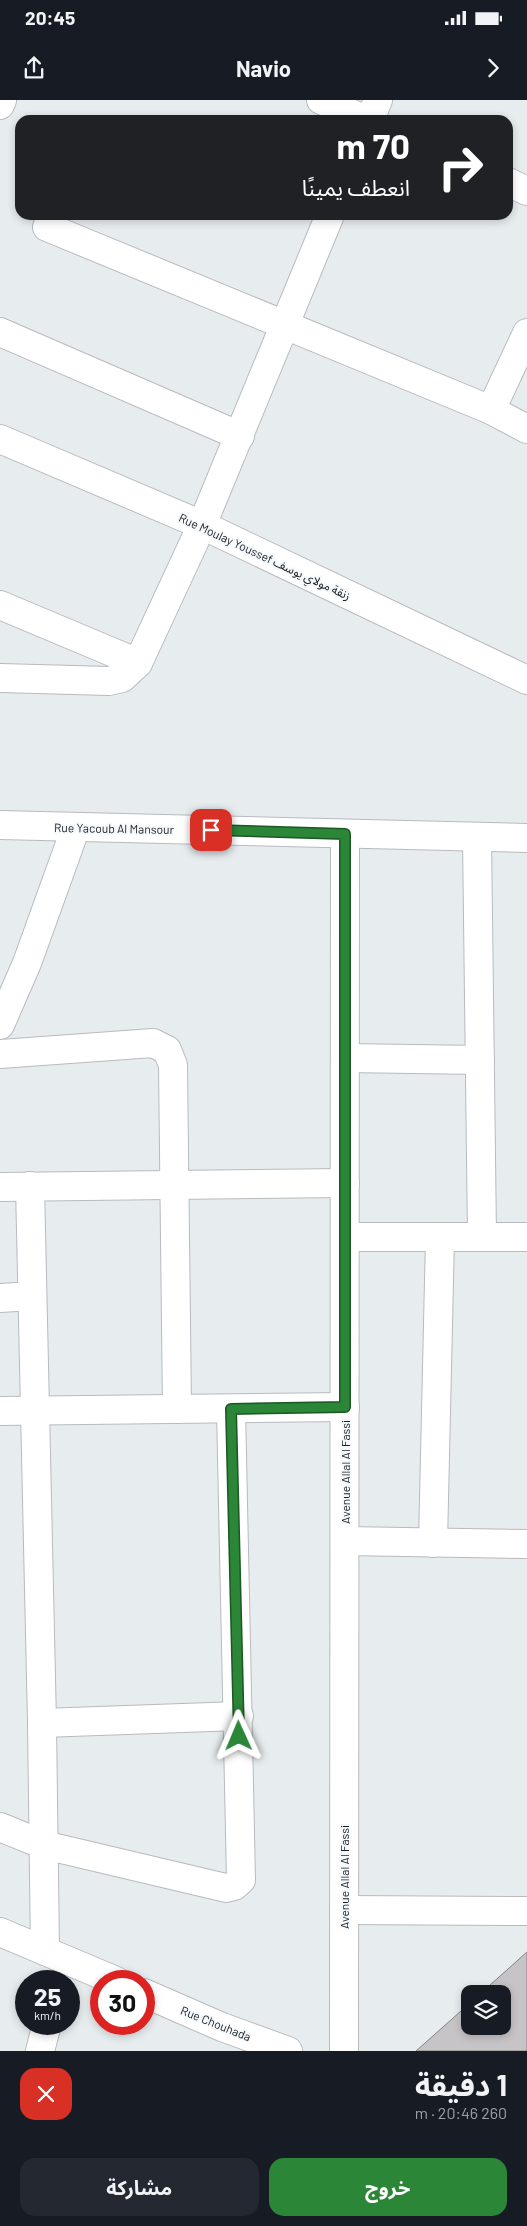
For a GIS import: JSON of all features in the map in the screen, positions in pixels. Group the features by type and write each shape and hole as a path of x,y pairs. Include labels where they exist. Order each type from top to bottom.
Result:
{"street":[{"path":"0,105 2,100"},
{"path":"321,100 355,115"},
{"path":"372,115 378,100"},
{"path":"513,184 527,191"},
{"path":"0,678 109,681 122,678 138,663 202,525 328,220"},
{"path":"47,227 491,410 527,429"},
{"path":"0,332 240,436"},
{"path":"491,410 527,332"},
{"name":"Rue Moulay Youssef زنقة مولاي يوسف","path":"0,439 202,525 525,672"},
{"path":"0,605 138,663"},
{"name":"Rue Yacoub Al Mansour","path":"0,826 527,838"},
{"path":"0,1025 27,963 76,827"},
{"name":"Avenue Allal Al Fassi","path":"344,2051 345,834"},
{"path":"477,837 482,1237"},
{"path":"0,1054 153,1043 167,1050 174,1065 177,1409"},
{"path":"345,1058 480,1060"},
{"path":"0,1187 345,1183"},
{"path":"30,1186 44,1846 57,1964"},
{"path":"345,1237 527,1237"},
{"path":"433,1543 440,1237"},
{"path":"0,1298 32,1296"},
{"path":"0,1411 345,1407"},
{"path":"0,1827 44,1846 226,1888 234,1886 241,1880 231,1409"},
{"path":"345,1541 527,1544"},
{"path":"42,1722 239,1716"},
{"path":"344,1910 527,1910"},
{"path":"0,1932 57,1964 90,1974"},
{"name":"Rue Chouhada","path":"155,2000 221,2039 288,2051"},
{"path":"40,2051 44,2035"}],"building":[{"path":"527,1952 527,2051 416,2051 461,2011 461,2035 511,2035 511,1985 490,1985"}],"route":[{"path":"211,830 345,834 345,1407 231,1409 239,1736"}]}
